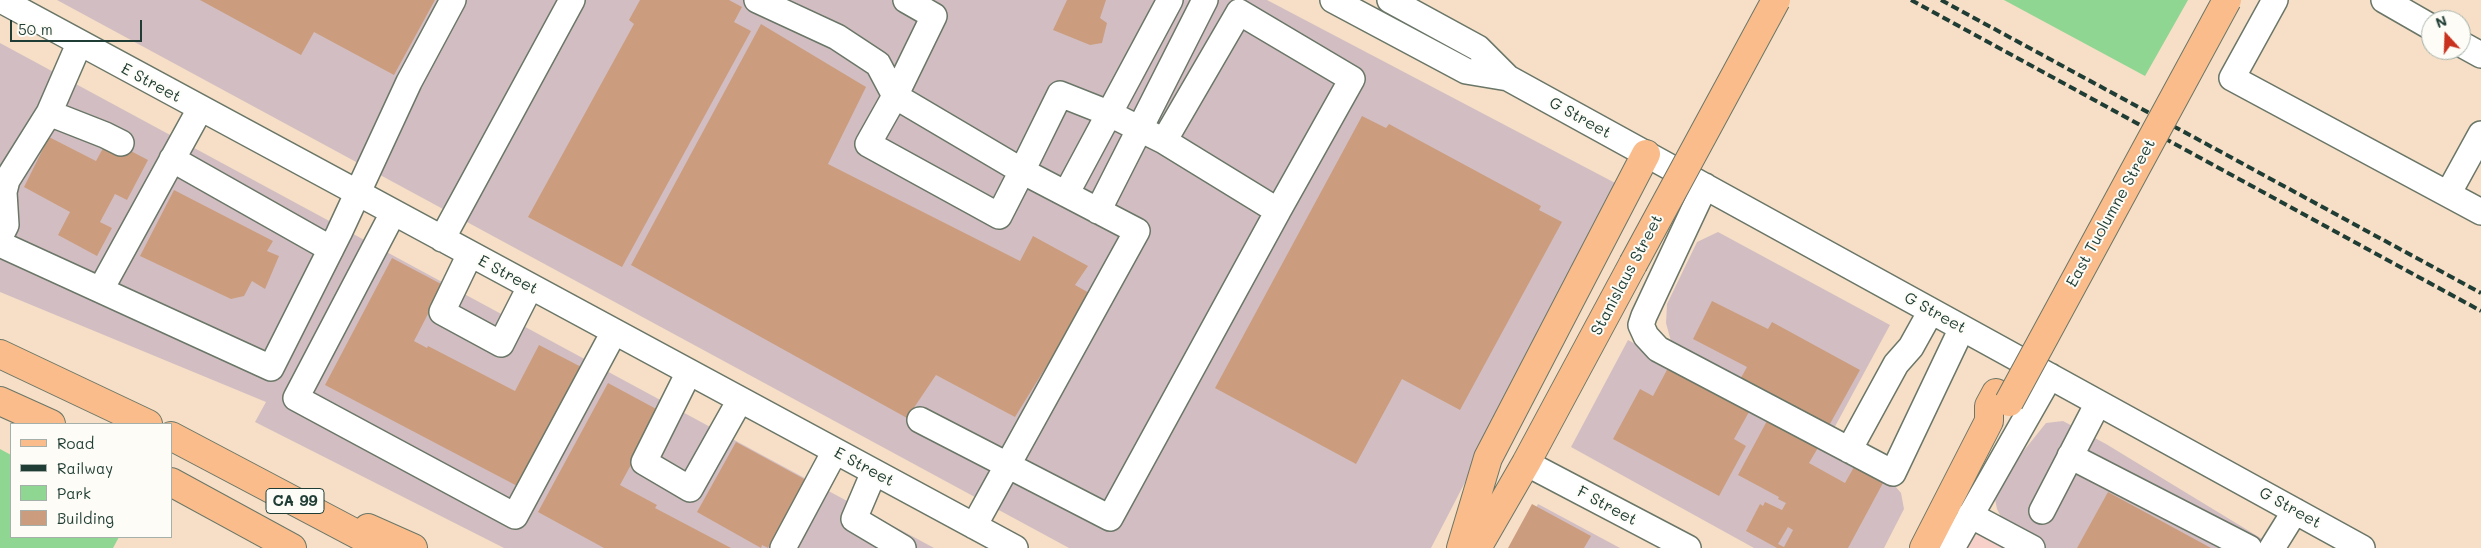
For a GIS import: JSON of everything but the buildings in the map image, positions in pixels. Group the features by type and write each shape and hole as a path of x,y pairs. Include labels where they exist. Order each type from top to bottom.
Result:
{"main road":[{"name":"Stanislaus Street","path":"1477,548 1526,463 1776,0"},
{"name":"East Tuolumne Street","path":"1924,548 1990,420 2001,415 2003,398 2210,0"},
{"name":"East Tuolumne Street","path":"2003,398 2227,0"},
{"path":"1461,548 1488,458 1646,154"},
{"path":"0,354 146,423"},
{"path":"0,401 49,423"},
{"name":"CA 99","path":"172,437 383,548"},
{"path":"206,454 412,548"},
{"path":"176,485 273,548"},
{"name":"CA 99","path":"176,485 292,548"}],"street":[{"name":"E Street","path":"1,0 79,44 835,450 981,536 1015,548"},
{"path":"0,244 101,289 230,351 271,368 358,194 409,82 453,0"},
{"path":"442,239 572,0"},
{"path":"757,0 836,37 878,64 895,96 1022,171 1137,231 1008,464 981,536"},
{"path":"906,0 934,16 895,96 868,144 999,216 1060,94 1108,113 1164,141 1278,211"},
{"path":"1066,194 1170,0"},
{"path":"1098,210 1205,0"},
{"name":"G Street","path":"1333,0 1466,71 1508,78"},
{"name":"G Street","path":"1390,0 1478,48 1508,78 2362,548"},
{"path":"2275,0 2232,78 2481,212"},
{"path":"2384,0 2421,21"},
{"path":"920,420 1110,518 1352,79 1239,12 1164,141"},
{"path":"0,237 6,226 4,192 7,180 49,113 79,44"},
{"path":"101,289 200,109"},
{"path":"49,113 121,143"},
{"path":"2453,197 2478,152"},
{"path":"172,158 331,249"},
{"path":"1704,186 1641,325 1646,336 1658,349 1893,473 1962,328"},
{"path":"393,213 296,398 515,516 614,332"},
{"path":"470,254 442,312 501,344 530,287"},
{"path":"1849,450 1896,364 1908,351 1931,311"},
{"path":"1908,351 1942,371"},
{"path":"689,372 644,462 690,489 740,400"},
{"path":"1952,548 2050,376"},
{"path":"2042,511 2098,402"},
{"path":"783,548 835,450"},
{"path":"2070,456 2249,548"},
{"name":"F Street","path":"1526,463 1688,548"},
{"path":"874,472 854,519 903,548"},
{"path":"2272,548 2295,511"},
{"path":"1970,515 2032,548"}],"shaded area":[{"path":"57,0 1267,0 1619,185 1431,548 1069,548"},
{"path":"0,43 934,548 504,548 255,422 266,402 0,292"},
{"path":"1718,232 1890,325 1832,432 1672,345 1666,323 1667,304 1697,242"},
{"path":"1628,340 1895,486 1901,493 1904,509 1884,548 1754,548 1571,447"},
{"path":"2063,421 2106,444 2277,548 2045,548 2006,527 1997,509 1993,489 2046,423"},
{"path":"1538,504 1620,548 1515,548"},
{"path":"1978,534 1983,534 2011,548 1966,548 1970,540"}],"green space":[{"path":"2004,0 2188,0 2145,76"},
{"path":"0,449 10,454 10,538 118,538 113,548 0,548"}],"railway":[{"path":"1911,0 2481,311"},
{"path":"1941,0 2481,293"}]}
